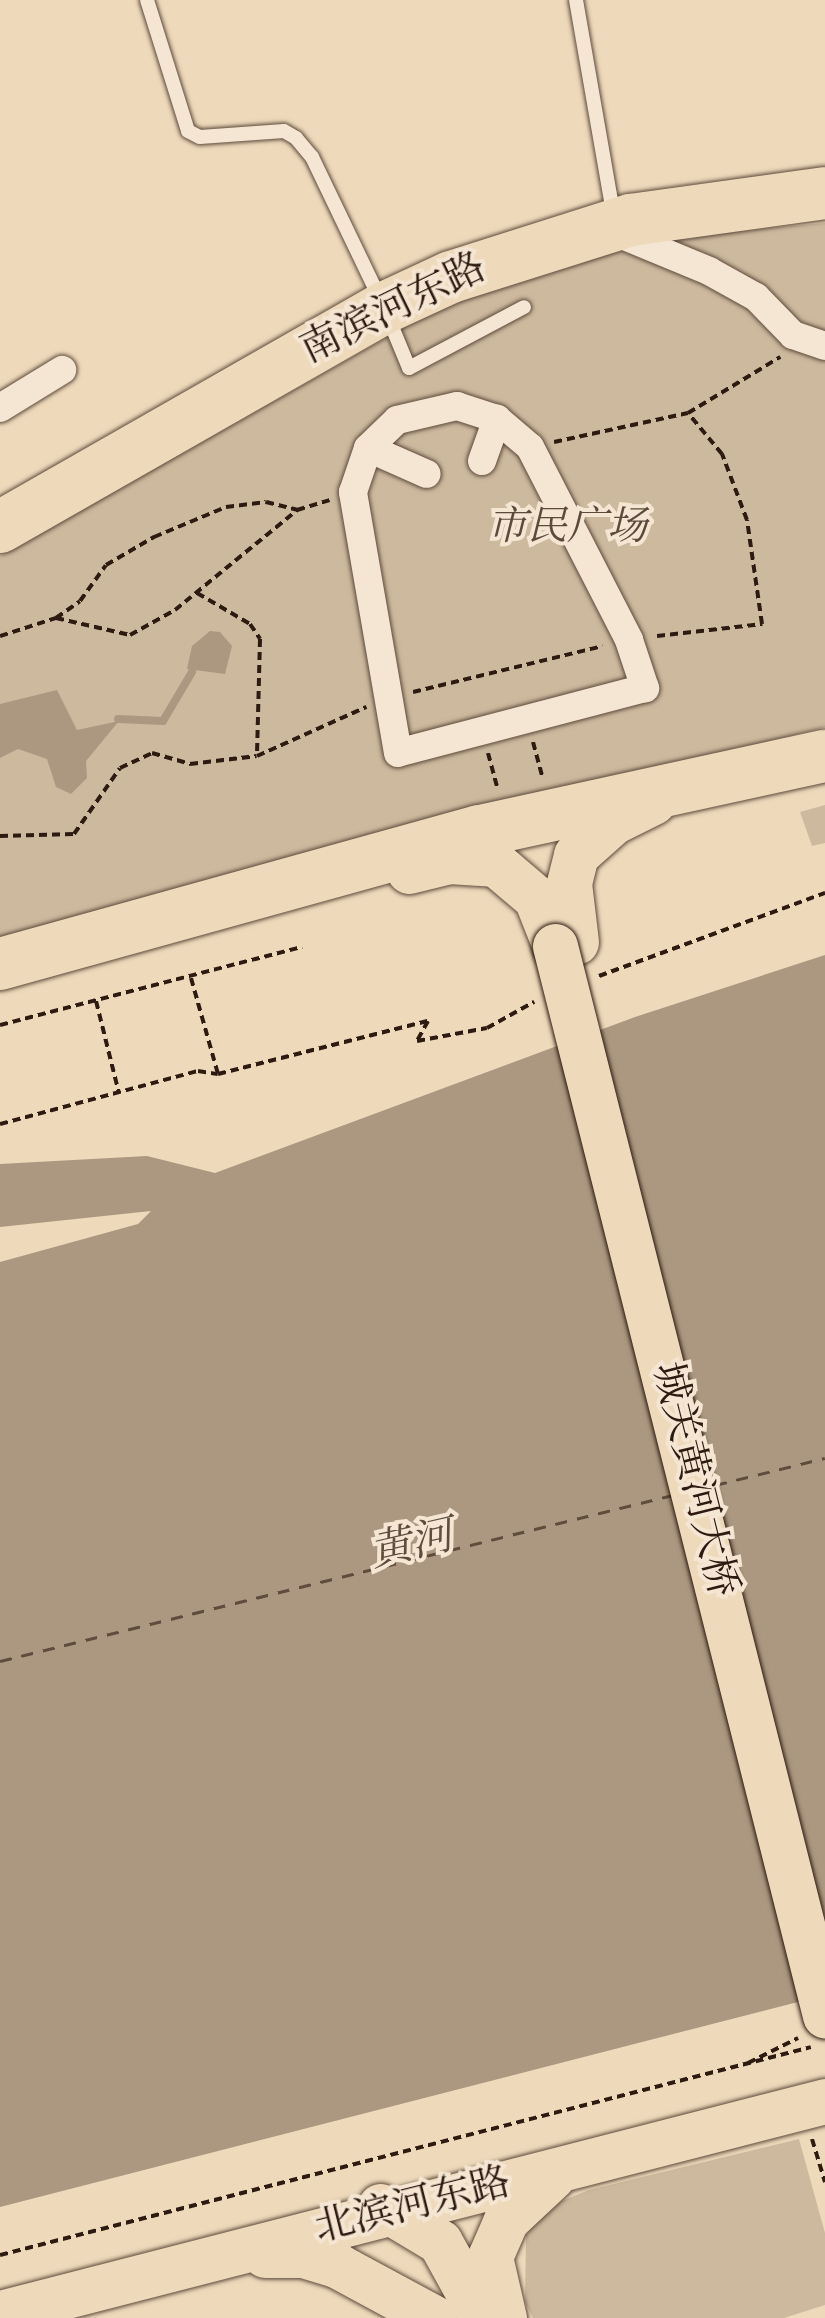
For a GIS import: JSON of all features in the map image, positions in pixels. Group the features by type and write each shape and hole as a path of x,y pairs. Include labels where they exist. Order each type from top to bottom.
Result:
{"highway":[{"name":"南滨河东路","path":"0,527 384,308 517,252 825,193"},
{"path":"0,964 444,840 825,756"}],"main road":[{"path":"574,956 569,883 576,855 592,836 656,800 750,770"},
{"path":"60,948 204,925 449,861 496,864 519,877 574,956"},
{"name":"城关黄河大桥","path":"574,956 825,1915"},
{"name":"城关黄河大桥","path":"574,956 817,2066"},
{"name":"北滨河东路","path":"0,2282 522,2151 817,2066"},
{"name":"北滨河东路","path":"457,2197 563,2169 817,2066"},
{"path":"413,2223 457,2197 478,2175 522,2151"},
{"path":"504,2318 492,2282 494,2248 519,2204 563,2169"},
{"path":"312,2205 370,2202 413,2223 482,2318"},
{"path":"413,2223 428,2265 456,2318"},
{"name":"北滨河东路","path":"0,2312 222,2256 413,2223"},
{"path":"222,2256 320,2260 434,2318"}],"street":[{"path":"621,230 756,298 793,336 825,346"},
{"path":"0,408 62,370"},
{"path":"457,406 497,419 530,447 630,640 645,688 398,753 384,699 353,492 368,448 397,420 457,406"},
{"path":"482,462 497,419"},
{"path":"368,448 428,474"}],"lane":[{"path":"147,0 188,131 200,137 284,131 296,138 312,157 409,368 524,307"},
{"path":"576,0 621,230"}],"path":[{"path":"530,447 688,413 780,357 793,336"},
{"path":"56,618 130,635 197,593 297,510 353,492"},
{"path":"0,636 56,618 80,601 106,565 154,537 226,507 266,502 297,510"},
{"path":"197,593 250,624 260,639 257,756"},
{"path":"0,836 74,834 120,768 152,753 190,764 257,756 384,699"},
{"path":"526,717 543,780"},
{"path":"481,729 498,791"},
{"path":"574,956 825,894"},
{"path":"0,1026 302,948"},
{"path":"191,976 218,1074"},
{"path":"0,1124 198,1071 218,1074 428,1021 417,1040 487,1028 539,999"},
{"path":"96,1001 118,1093"},
{"path":"0,2255 825,2044"},
{"path":"739,2067 817,2066 825,2182"}],"green space":[{"name":"市民广场","path":"825,223 825,727 0,938 0,556 439,308 515,272 685,236"},
{"path":"825,805 825,843 812,846 800,812"},
{"path":"799,2139 825,2233 825,2305 784,2318 533,2318 525,2302 526,2236 545,2208 589,2190"}],"water":[{"path":"210,631 220,632 232,646 225,674 187,669 192,646"},
{"path":"57,690 77,730 119,721 86,761 87,778 71,794 56,787 47,759 18,749 0,758 0,704"},
{"name":"黄河","path":"825,955 825,1995 0,2207 0,1262 138,1224 151,1211 0,1227 0,1164 147,1156 215,1173 635,1017"}],"waterway":[{"path":"118,719 163,721 192,672"}],"ferry route":[{"path":"715,1485 825,1458"},
{"path":"0,1661 673,1495"}]}
